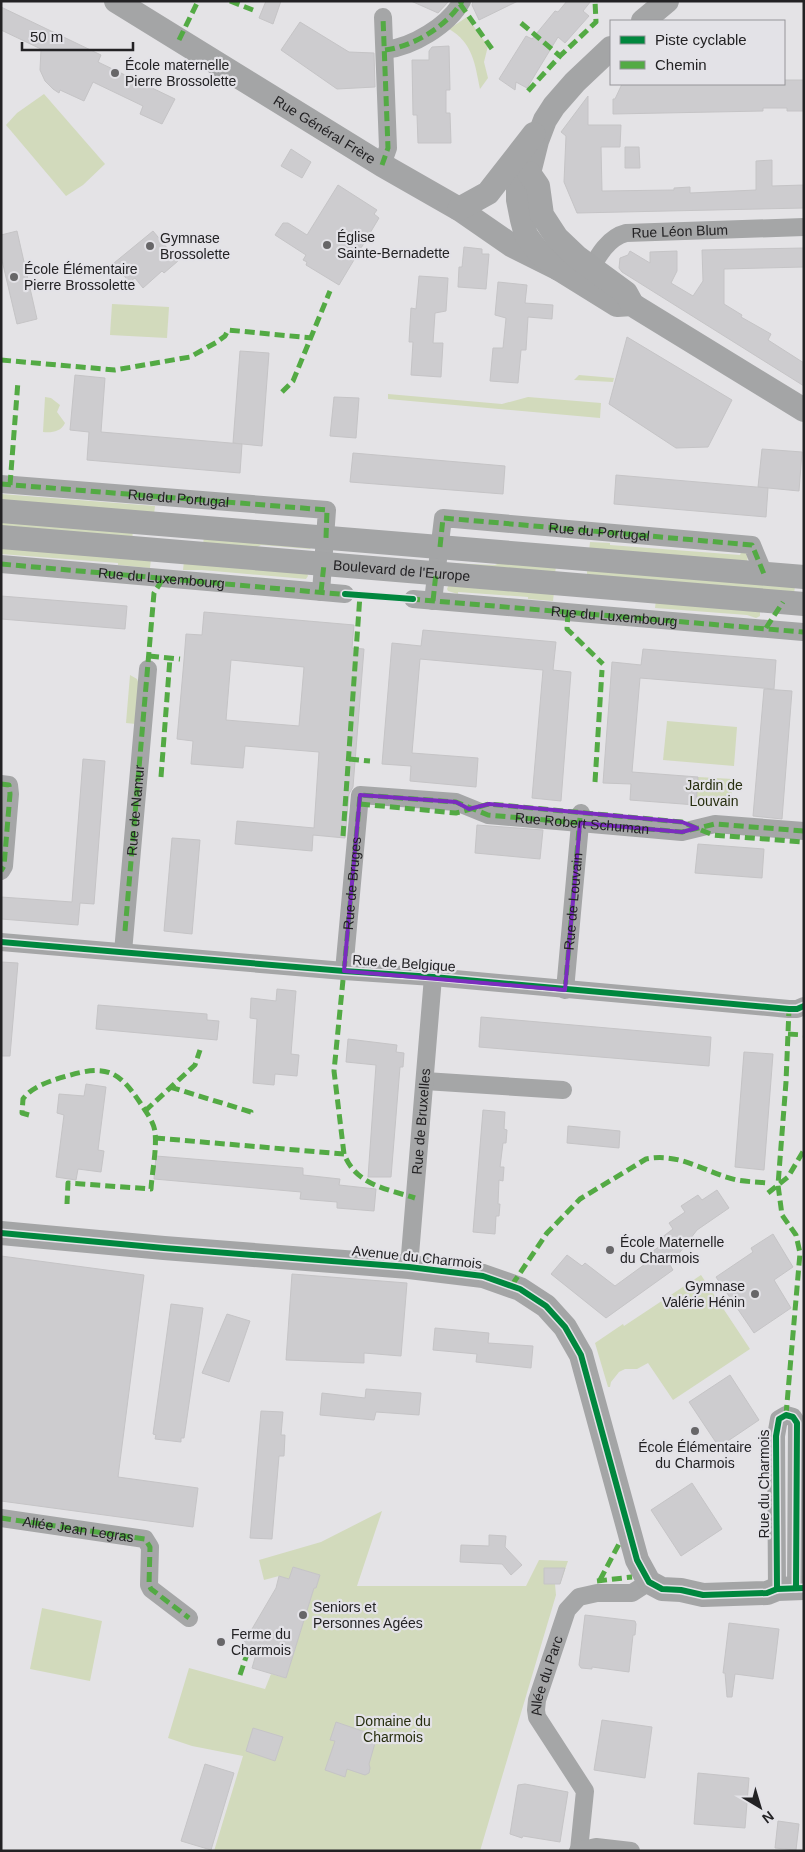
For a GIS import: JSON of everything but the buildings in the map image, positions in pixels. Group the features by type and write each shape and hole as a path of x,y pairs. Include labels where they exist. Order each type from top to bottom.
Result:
{"main road":[{"name":"Rue Général Frère","path":"116,1 382,165 459,209 511,245 558,269"},
{"path":"644,20 667,1"},
{"path":"459,209 488,193 564,94 610,49"},
{"path":"545,120 537,141 529,173 538,186 532,218 526,235 549,262 558,269 586,276"},
{"path":"480,223 496,224 532,218 557,238 586,276 617,305 632,304 804,410"},
{"name":"Boulevard de l'Europe","path":"1,510 804,577"},
{"name":"Boulevard de l'Europe","path":"1,537 793,603"},
{"name":"Avenue du Charmois","path":"1,1233 409,1267 473,1274 504,1282 520,1289 552,1311 565,1327 585,1366 634,1550 640,1568 649,1582"},
{"path":"649,1582 662,1590 681,1590 703,1595 768,1593 792,1588"}],"street":[{"path":"385,50 399,49 440,26 449,20 462,1"},
{"path":"382,165 388,148 383,17"},
{"name":"Rue Léon Blum","path":"586,276 612,238 626,233 804,227"},
{"name":"Rue du Portugal","path":"1,484 327,510 326,538"},
{"path":"322,592 326,538"},
{"path":"433,601 440,547"},
{"name":"Rue du Luxembourg","path":"1,564 345,594"},
{"name":"Rue du Luxembourg","path":"413,599 803,632"},
{"path":"766,628 793,603"},
{"name":"Rue de Namur","path":"123,952 148,669"},
{"path":"1,784 9,785 10,794 4,866 1,871"},
{"name":"Rue Robert Schuman","path":"360,800 456,813 489,804 580,818 682,822 712,835 804,842"},
{"name":"Rue de Bruges","path":"344,971 360,800"},
{"name":"Rue de Louvain","path":"565,990 580,818"},
{"name":"Rue Robert Schuman","path":"697,828 715,824 804,831"},
{"name":"Rue de Belgique","path":"1,942 433,977 789,1009 797,1009 804,1006"},
{"name":"Rue de Bruxelles","path":"409,1267 433,977"},
{"path":"425,1081 564,1090"},
{"name":"Rue du Charmois","path":"786,1415 793,1417 797,1424 792,1588 776,1436 779,1419 786,1415"},
{"name":"Allée Jean Legras","path":"1,1518 145,1539 150,1547 149,1585 151,1589 189,1618"},
{"name":"Allée du Parc","path":"579,1850 585,1791 537,1717 537,1700 567,1610 572,1603 579,1597 587,1594 632,1593 649,1582"},
{"path":"579,1850 596,1847 631,1851"}],"highlighted area":[{"path":"360,795 456,802 469,809 489,804 682,822 697,828 682,832 580,823 565,990 344,971"}],"green space":[{"path":"467,17 488,46 484,62 488,78 480,89 472,55 463,41 449,29"},
{"path":"44,94 105,164 83,185 66,196 6,125 17,113"},
{"path":"112,304 169,307 167,338 110,335"},
{"path":"579,375 614,378 613,382 574,380"},
{"path":"388,394 502,404 528,397 601,403 600,418 388,399"},
{"path":"45,397 51,398 60,405 57,412 65,423 55,431 43,432"},
{"path":"1,494 155,506 154,514 1,503"},
{"path":"1,519 133,530 132,541 1,529"},
{"path":"204,535 312,547 310,549 261,545 251,550 203,546"},
{"path":"590,542 740,555 742,550 748,556 747,562 589,551"},
{"path":"1,546 151,559 150,568 118,565 118,563 1,554"},
{"path":"184,561 307,573 308,576 306,579 183,570"},
{"path":"504,561 556,565 555,575 449,563 495,565"},
{"path":"587,568 795,585 794,595 587,578"},
{"path":"449,584 554,592 553,601 528,599 528,597 458,592 458,594 448,591"},
{"path":"656,600 760,611 760,616 756,618 747,615 655,608"},
{"path":"130,675 137,679 140,687 136,724 126,723"},
{"path":"667,721 737,727 734,766 663,760"},
{"name":"Jardin de Louvain","path":"698,777 733,779 730,808 696,805"},
{"path":"701,1275 750,1349 673,1400 648,1363 637,1369 625,1369 619,1372 611,1382 610,1387 608,1387 595,1343"},
{"name":"Domaine du Charmois","path":"382,1511 357,1586 526,1586 539,1560 568,1561 560,1584 555,1584 556,1595 480,1851 214,1851 243,1756 192,1746 168,1738 189,1668 265,1689 271,1674 286,1678 314,1588 316,1588 320,1575 293,1567 289,1579 279,1576 264,1580 259,1560 321,1542"},
{"path":"42,1608 102,1621 90,1681 30,1669"}],"marked path":[{"path":"179,40 198,1"},
{"path":"230,1 253,10"},
{"path":"385,50 406,45 428,34 448,19 462,1"},
{"path":"528,91 560,56 596,22 595,1"},
{"path":"460,4 492,49"},
{"path":"382,165 388,148 383,17"},
{"path":"521,23 560,56"},
{"path":"282,392 293,381 330,291"},
{"path":"1,360 115,370 190,357 217,342 225,336 228,330 312,338"},
{"path":"10,485 18,381"},
{"path":"1,484 327,510 326,538"},
{"path":"440,547 443,518 752,545 764,574"},
{"path":"1,564 350,595"},
{"path":"321,592 324,564"},
{"path":"433,601 436,573"},
{"path":"125,931 154,593 164,577"},
{"path":"343,836 360,595"},
{"path":"410,599 803,632"},
{"path":"766,628 783,602"},
{"path":"568,612 567,629 603,664"},
{"path":"149,656 180,659"},
{"path":"161,777 170,658"},
{"path":"595,782 602,670"},
{"path":"349,759 370,761"},
{"path":"1,784 9,785 10,794 4,866 1,871"},
{"path":"344,971 360,795 456,802 488,815 682,832 715,824 804,831"},
{"path":"360,804 456,813 489,804 682,822 713,835 804,842"},
{"path":"565,990 580,818"},
{"path":"343,980 334,1071 344,1154 356,1173 364,1179 383,1188 415,1198"},
{"path":"786,1415 800,1253 796,1235 782,1215 778,1185 786,1082 789,1009"},
{"path":"788,1034 804,1035"},
{"path":"145,1111 195,1065 200,1050"},
{"path":"29,1115 22,1113 23,1099 32,1090 55,1079 81,1072 102,1071 111,1073 126,1084 150,1117 155,1132 151,1189 68,1183 67,1204"},
{"path":"170,1087 251,1112 250,1117"},
{"path":"155,1138 344,1154"},
{"path":"768,1193 788,1177 804,1150"},
{"path":"512,1285 547,1233 580,1199 646,1159 670,1158 737,1180 769,1183"},
{"path":"1,1518 145,1539 150,1547 149,1585 151,1589 189,1618"},
{"path":"600,1580 620,1542"},
{"path":"597,1581 632,1577"},
{"path":"240,1675 249,1648"}],"cycle path":[{"path":"345,594 413,599"},
{"path":"1,942 433,977 789,1009 797,1009 804,1006"},
{"path":"1,1233 409,1267 483,1276 520,1289 546,1306 565,1327 581,1355 637,1560 649,1582 662,1589 681,1590 703,1595 767,1593 777,1589 804,1588"},
{"path":"777,1589 776,1436 779,1419 786,1415 793,1417 797,1423 796,1588"}],"place":[{"name":"École maternelle Pierre Brossolette","path":"115,73"},
{"name":"Église Sainte-Bernadette","path":"327,245"},
{"name":"Gymnase Brossolette","path":"150,246"},
{"name":"École Élémentaire Pierre Brossolette","path":"14,277"},
{"name":"École Maternelle du Charmois","path":"610,1250"},
{"name":"Gymnase Valérie Hénin","path":"755,1294"},
{"name":"École Élémentaire du Charmois","path":"695,1431"},
{"name":"Seniors et Personnes Agées","path":"303,1615"},
{"name":"Ferme du Charmois","path":"221,1642"}]}
